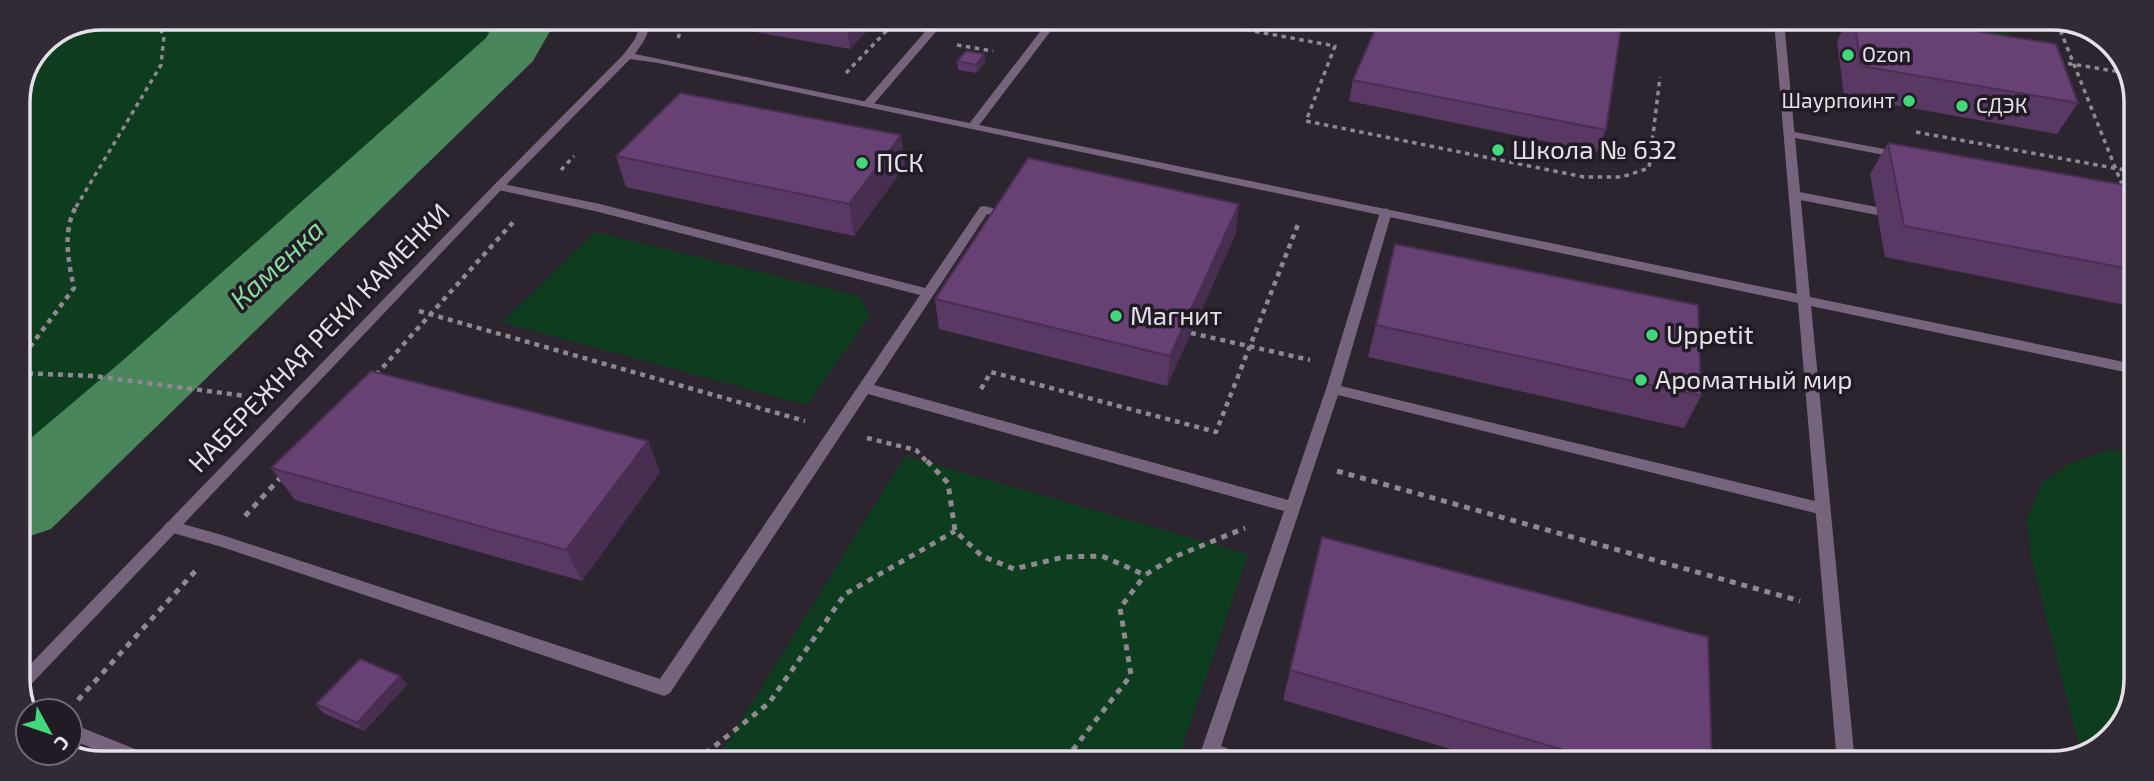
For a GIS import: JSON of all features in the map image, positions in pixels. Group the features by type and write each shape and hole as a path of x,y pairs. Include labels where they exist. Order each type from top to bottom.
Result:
{"street":[{"name":"НАБЕРЕЖНАЯ РЕКИ КАМЕНКИ","path":"30,676 498,187 628,56 644,30"},
{"path":"868,104 932,30"},
{"path":"973,126 1046,30"},
{"path":"1780,30 1845,751"},
{"path":"628,56 2124,367"},
{"path":"1789,134 1913,158"},
{"path":"498,187 538,194 928,293"},
{"path":"1794,195 1877,211"},
{"path":"172,527 222,541 664,688 984,210 1011,216"},
{"path":"1211,751 1309,463 1386,212"},
{"path":"865,388 1293,508"},
{"path":"1333,389 1823,509"},
{"path":"84,737 119,751"}],"path":[{"path":"30,347 74,288 67,257 70,217 161,65 164,36 160,30"},
{"path":"841,78 887,30"},
{"path":"1248,30 1335,46 1306,121 1584,177 1622,177 1648,168 1660,77"},
{"path":"2060,30 2124,189"},
{"path":"2052,61 2118,72"},
{"path":"1903,129 2124,170"},
{"path":"368,383 576,154"},
{"path":"965,416 991,372 1216,432 1303,212"},
{"path":"388,304 432,314 836,431 916,450 948,483 955,531 982,556 1014,569 1064,557 1102,556 1145,575"},
{"path":"1192,332 1340,367"},
{"path":"30,373 94,376 253,397"},
{"path":"1309,463 1831,610"},
{"path":"81,697 286,472"},
{"path":"1072,751 1131,675 1120,608 1145,575 1174,557 1293,508"},
{"path":"709,751 769,703 845,594 955,531"}],"green space":[{"path":"102,30 521,30 511,48 151,384 30,492 30,102 35,74 51,51 74,35"},
{"path":"1922,30 2006,30 2011,44"},
{"path":"595,232 859,296 870,315 807,405 502,322"},
{"path":"2108,450 2124,451 2124,689 2117,711 2109,723 2092,739 2079,746 2031,557 2027,519 2042,483 2069,464"},
{"path":"905,456 1248,554 1181,751 722,751"}],"building":[{"path":"1375,30 1621,30 1606,130 1353,80"},
{"path":"1855,30 1970,30 2056,44 2078,103 1861,66"},
{"path":"966,51 984,54 976,65 957,61"},
{"path":"680,93 901,135 849,204 616,156"},
{"path":"1888,143 2124,185 2124,268 1904,226"},
{"path":"1028,158 1239,204 1170,356 935,299"},
{"path":"1395,244 1698,305 1701,396 1376,325"},
{"path":"371,371 648,441 566,550 271,468"},
{"path":"1322,537 1708,637 1712,751 1568,751 1290,670"},
{"path":"360,659 400,676 357,723 316,704"}],"waterway":[{"name":"Каменка","path":"30,492 151,384 511,48 521,30"}],"place":[{"name":"Ozon","path":"1848,55"},
{"name":"Шаурпоинт","path":"1909,101"},
{"name":"СДЭК","path":"1962,106"},
{"name":"Школа № 632","path":"1498,150"},
{"name":"ПСК","path":"862,163"},
{"name":"Магнит","path":"1116,316"},
{"name":"Uppetit","path":"1652,335"},
{"name":"Ароматный мир","path":"1641,380"}]}
